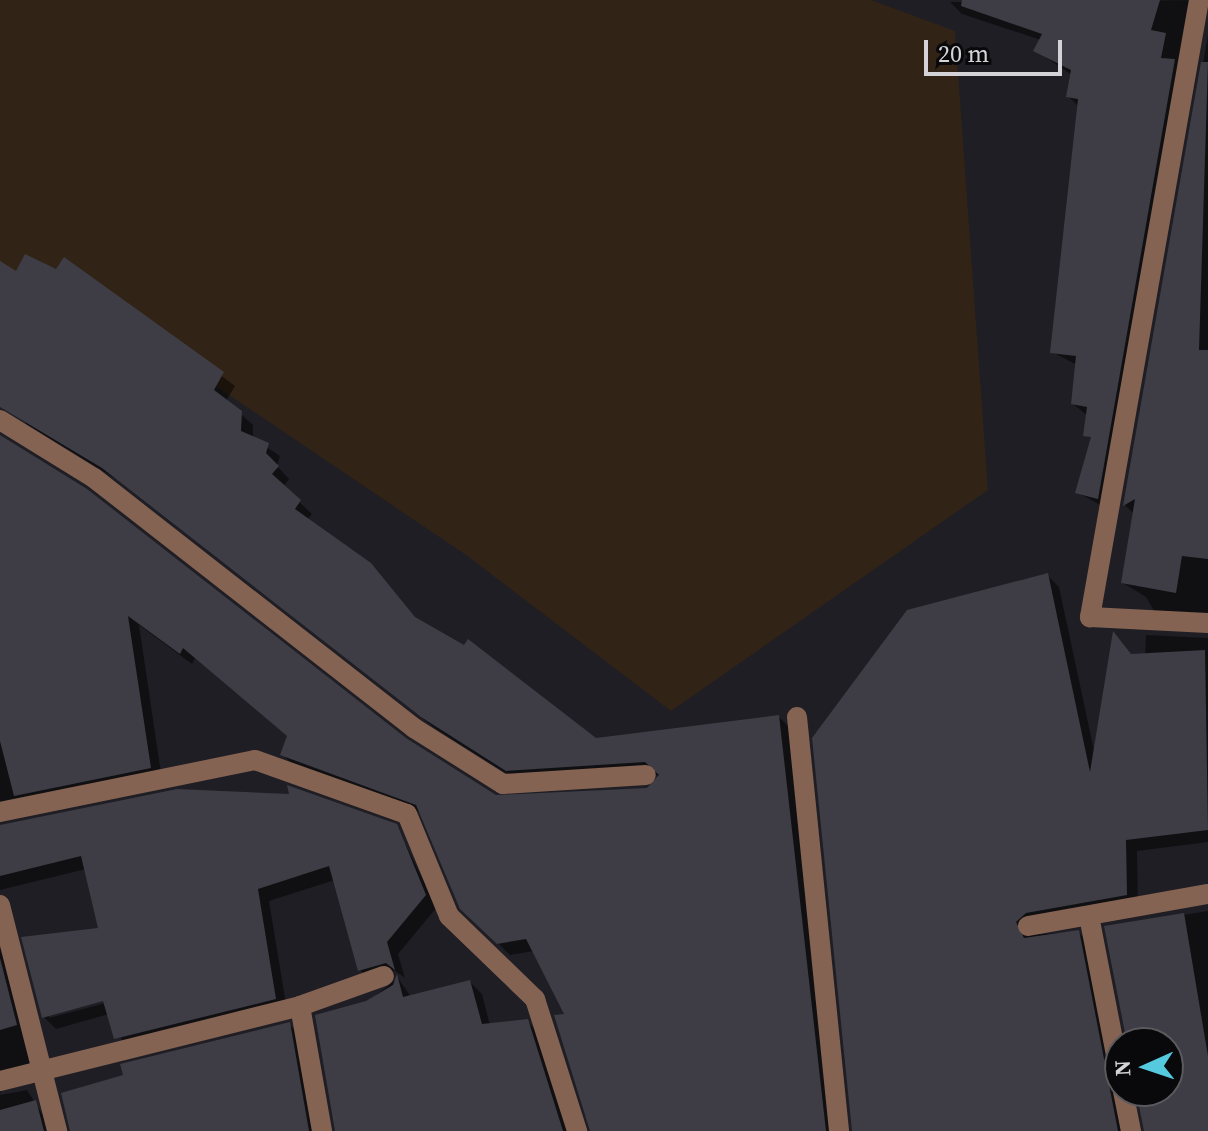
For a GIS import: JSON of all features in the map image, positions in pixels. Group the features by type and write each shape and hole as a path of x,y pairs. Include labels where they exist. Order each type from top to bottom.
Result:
{"street":[{"path":"1199,0 1090,617 1208,623"},
{"path":"0,420 94,478 414,728 503,784 646,775"},
{"path":"797,717 839,1131"},
{"path":"0,812 255,760 407,814 449,916 535,999 577,1131"},
{"path":"1028,926 1208,894"},
{"path":"0,905 57,1131"},
{"path":"1089,916 1111,1027"},
{"path":"0,1081 300,1006 384,976"},
{"path":"300,1006 322,1131"},
{"path":"1126,1107 1131,1131"}],"shaded area":[{"path":"0,0 871,0 955,31 988,490 671,711 466,555 47,272 0,279"}],"building":[{"path":"962,0 1160,0 1151,30 1166,33 1161,58 1175,59 1098,499 1075,493 1091,437 1083,436 1087,407 1071,404 1076,356 1050,353 1078,99 1066,97 1071,70 1033,51 1042,34 961,6"},
{"path":"1201,62 1208,62 1199,350 1208,350 1208,559 1182,556 1176,593 1121,583 1135,499 1123,506"},
{"path":"25,254 56,269 64,257 224,372 214,390 242,411 241,431 269,443 266,453 279,466 272,474 301,500 295,509 371,563 415,617 464,645 468,639 596,738 779,715 826,1131 590,1131 554,1015 564,1014 526,939 497,944 460,909 416,805 280,755 287,736 183,648 180,654 128,616 151,768 14,796 0,741 0,435 87,489 406,738 496,795 647,788 659,775 645,762 506,771 421,717 102,468 0,407 0,261 16,271"},
{"path":"1048,573 1090,772 1113,631 1131,654 1205,650 1208,830 1126,840 1127,895 1026,913 1016,922 1024,938 1079,930 1104,1059 1104,1107 1113,1107 1118,1131 852,1131 812,738 907,610"},
{"path":"287,785 397,824 426,895 387,942 395,970 386,963 358,971 329,866 258,889 276,999 114,1039 103,1001 42,1018 21,937 98,928 81,856 0,876 0,825 177,789 289,794"},
{"path":"1184,913 1208,1056 1208,1131 1144,1131 1139,1107 1184,1107 1184,1027 1124,1027 1104,926"},
{"path":"0,958 17,1025 0,1030"},
{"path":"397,974 403,997 470,980 482,1024 528,1019 563,1131 335,1131 315,1015 366,1001 393,985"},
{"path":"290,1022 309,1131 70,1131 61,1093 123,1075 120,1064"},
{"path":"36,1100 44,1131 0,1131 0,1110"}]}
